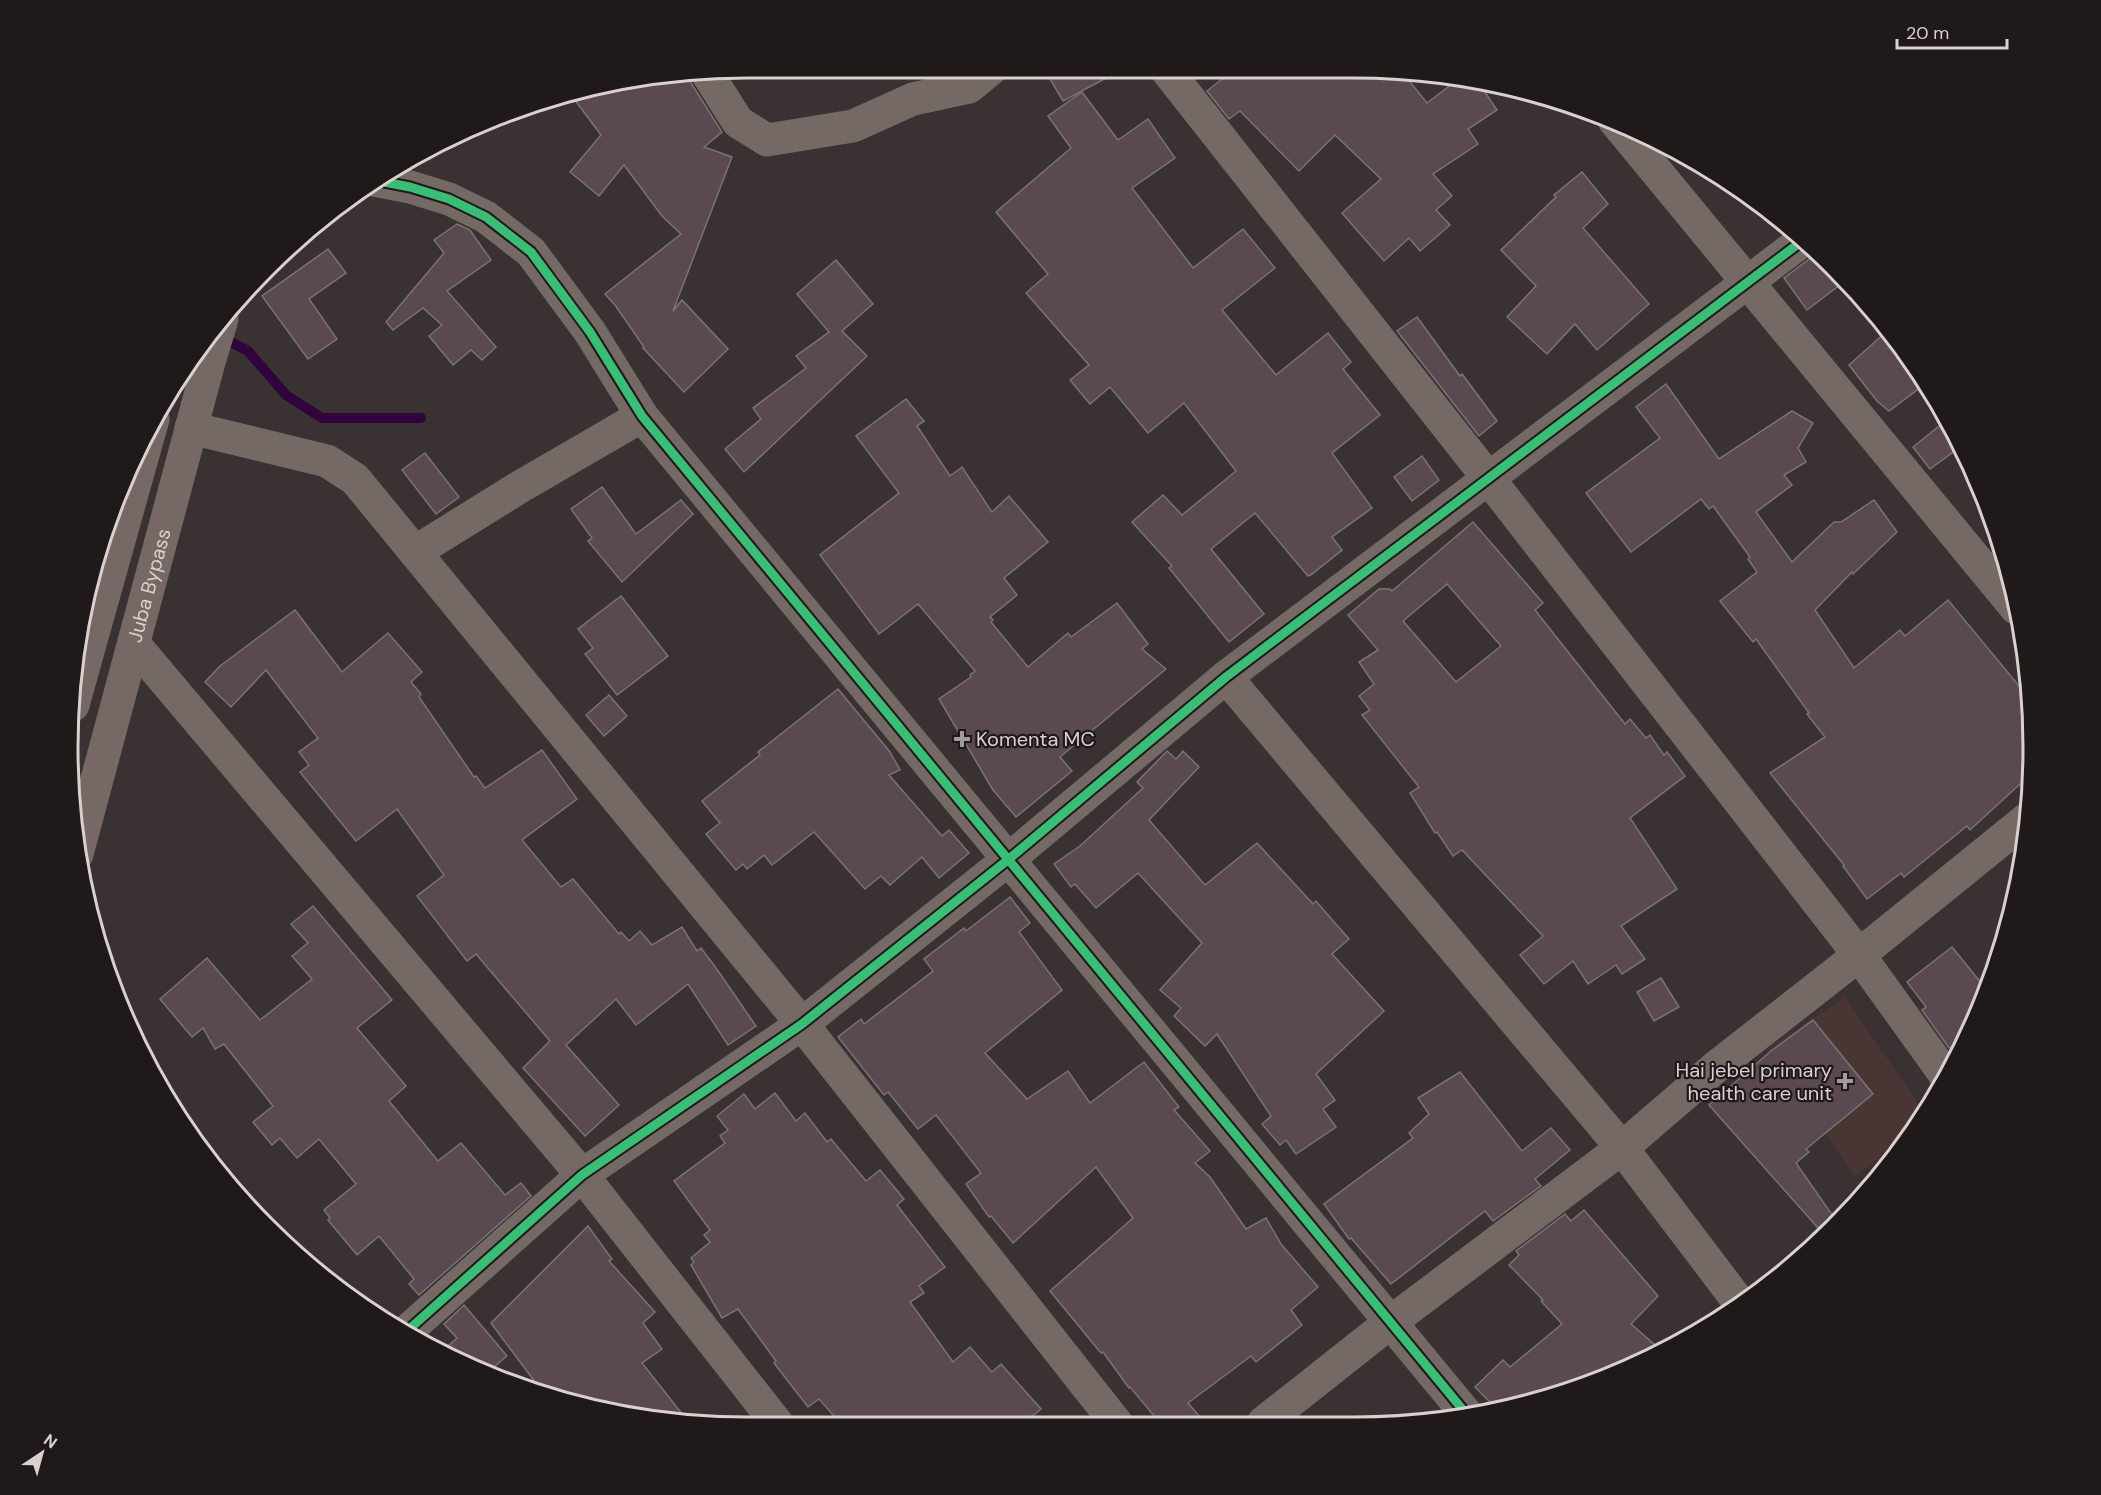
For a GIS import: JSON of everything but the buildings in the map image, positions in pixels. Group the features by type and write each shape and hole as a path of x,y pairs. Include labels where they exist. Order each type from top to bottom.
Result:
{"main road":[{"name":"Juba Bypass","path":"83,830 216,340"},
{"name":"Juba Bypass","path":"85,653 106,564 131,486"}],"street":[{"path":"711,79 738,122 767,140 853,126 913,99 969,87 980,78"},
{"path":"1173,78 1489,479 1859,955 1941,1068"},
{"path":"1628,137 2005,594"},
{"path":"389,183 449,199 486,217 531,252 590,332 642,416 1461,1408"},
{"path":"412,1326 582,1175 802,1023 1009,860 1226,677 1796,245"},
{"path":"416,552 518,488 642,416"},
{"path":"191,428 327,461 355,479 802,1023 1112,1417"},
{"path":"134,644 582,1175 771,1417"},
{"path":"1226,677 1622,1148 1735,1297"},
{"path":"1271,1417 1622,1148 1716,1067 2018,826"}],"shaded area":[{"name":"Hai jebel primary health care unit","path":"1845,997 1919,1105 1886,1154 1854,1176 1767,1049"}],"waterway":[{"path":"221,337 248,351 286,395 322,418 421,418"}],"cycle path":[{"path":"389,183 449,199 486,217 531,252 590,332 642,416 1461,1408"},
{"path":"412,1326 582,1175 802,1024 1009,859 1226,677 1796,245"}],"place":[{"name":"Komenta MC","path":"962,739"},
{"name":"Hai jebel primary health care unit","path":"1845,1081"}]}
